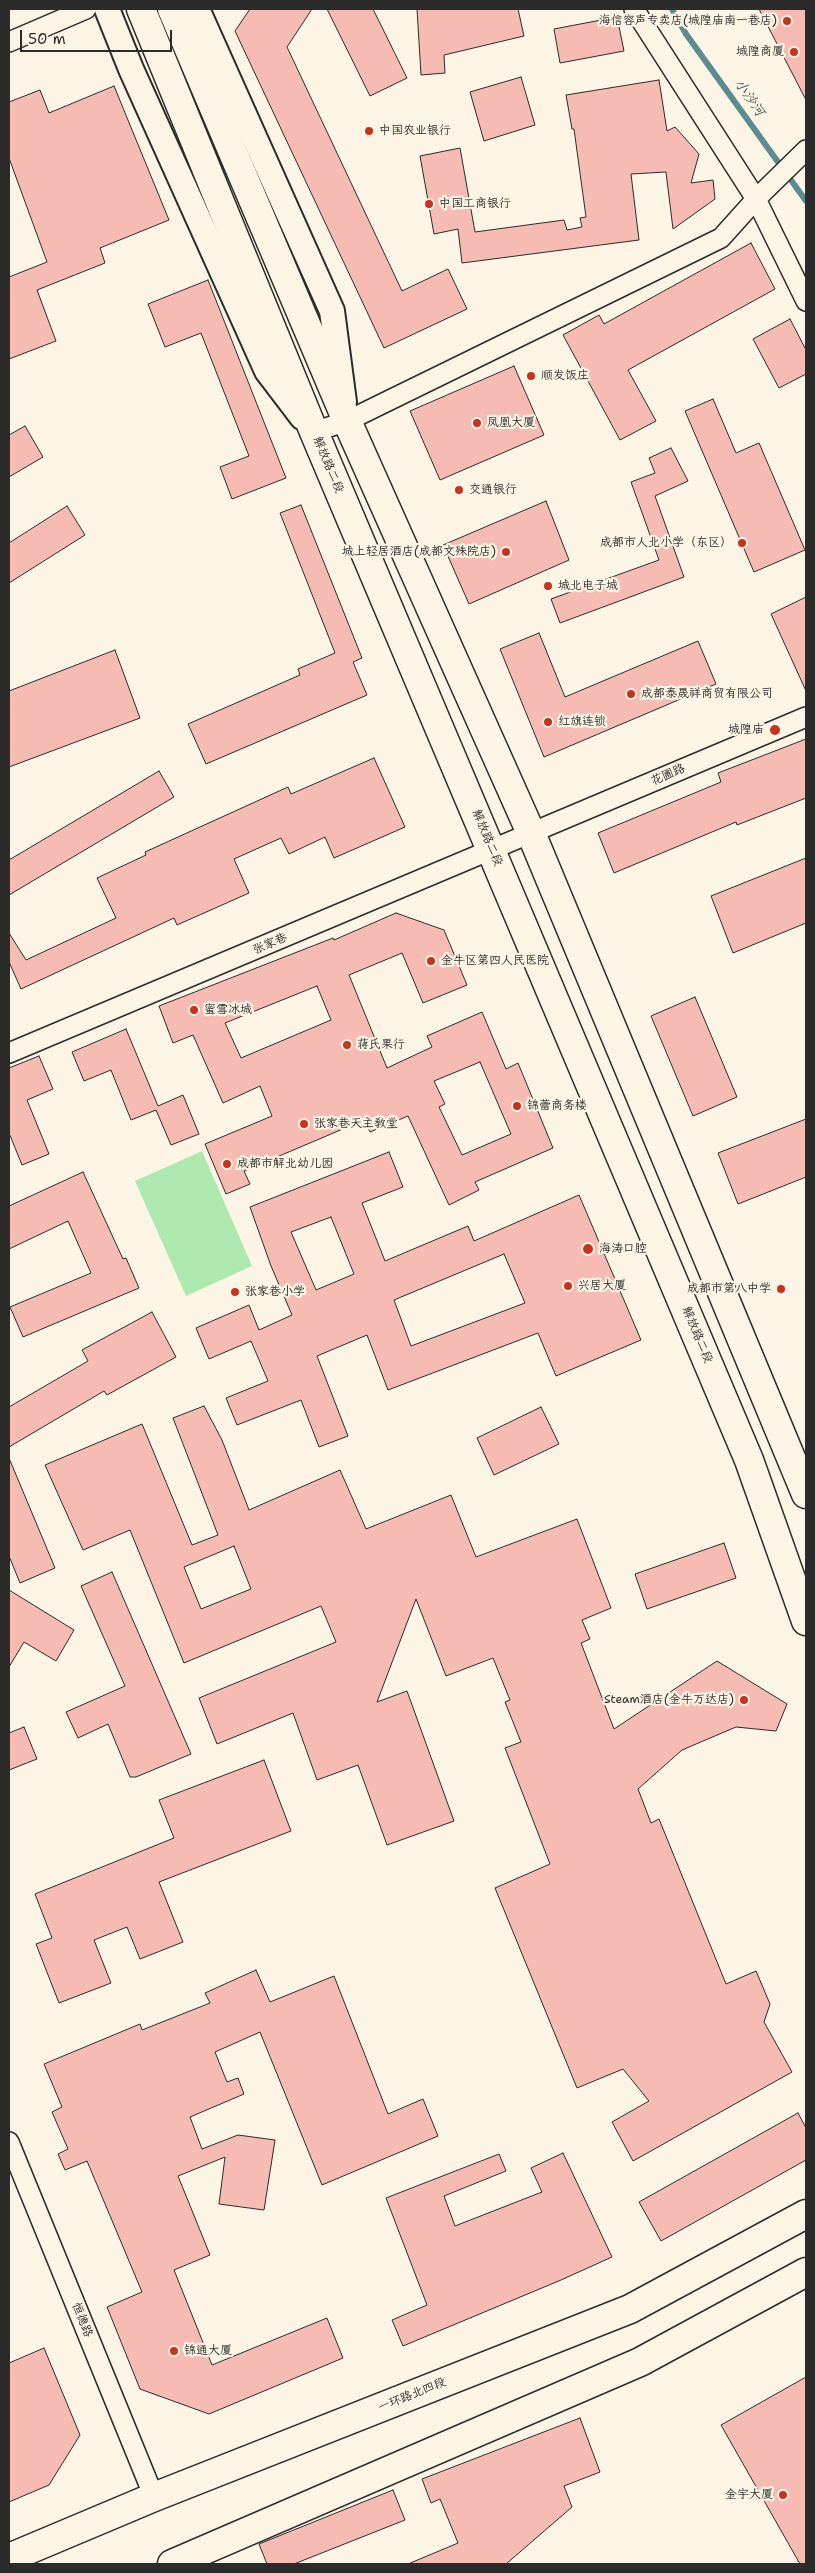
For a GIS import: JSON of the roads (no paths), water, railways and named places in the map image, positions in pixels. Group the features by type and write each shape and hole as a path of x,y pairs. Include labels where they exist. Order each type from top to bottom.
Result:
{"main road":[{"name":"解放路二段","path":"141,9 314,432 749,1460 806,1621"},
{"path":"172,9 198,44 347,421 531,833 806,1494"},
{"name":"一环路北四段","path":"9,2558 154,2497 630,2309 806,2214"},
{"path":"174,2564 640,2362 806,2272"}],"street":[{"path":"9,42 86,9"},
{"path":"107,9 131,69 267,371 314,432 347,421 721,238 762,193 805,151"},
{"path":"197,9 198,44"},
{"path":"634,9 762,193 806,301"},
{"name":"花圃路","path":"531,833 806,717"},
{"name":"张家巷","path":"9,1053 531,833"},
{"name":"恒德路","path":"9,2142 154,2497"}],"waterway":[{"name":"小沙河","path":"672,9 686,34 806,201"}],"place":[{"name":"海信容声专卖店(城隍庙南一巷店)","path":"787,21"},
{"name":"城隍商厦","path":"794,52"},
{"name":"中国农业银行","path":"369,131"},
{"name":"中国工商银行","path":"429,204"},
{"name":"顺发饭庄","path":"531,376"},
{"name":"凤凰大厦","path":"477,423"},
{"name":"交通银行","path":"459,490"},
{"name":"成都市人北小学（东区）","path":"742,543"},
{"name":"城上轻居酒店(成都文殊院店)","path":"506,552"},
{"name":"城北电子城","path":"548,586"},
{"name":"成都泰晟祥商贸有限公司","path":"631,694"},
{"name":"红旗连锁","path":"548,722"},
{"name":"城隍庙","path":"775,730"},
{"name":"金牛区第四人民医院","path":"431,961"},
{"name":"蜜雪冰城","path":"194,1010"},
{"name":"蒋氏果行","path":"347,1045"},
{"name":"锦蕾商务楼","path":"517,1106"},
{"name":"张家巷天主教堂","path":"304,1124"},
{"name":"成都市解北幼儿园","path":"227,1164"},
{"name":"海涛口腔","path":"588,1249"},
{"name":"兴居大厦","path":"568,1286"},
{"name":"成都市第八中学","path":"781,1289"},
{"name":"张家巷小学","path":"235,1292"},
{"name":"Steam酒店(金牛万达店)","path":"744,1700"},
{"name":"锦通大厦","path":"174,2351"},
{"name":"金宇大厦","path":"783,2495"}]}
